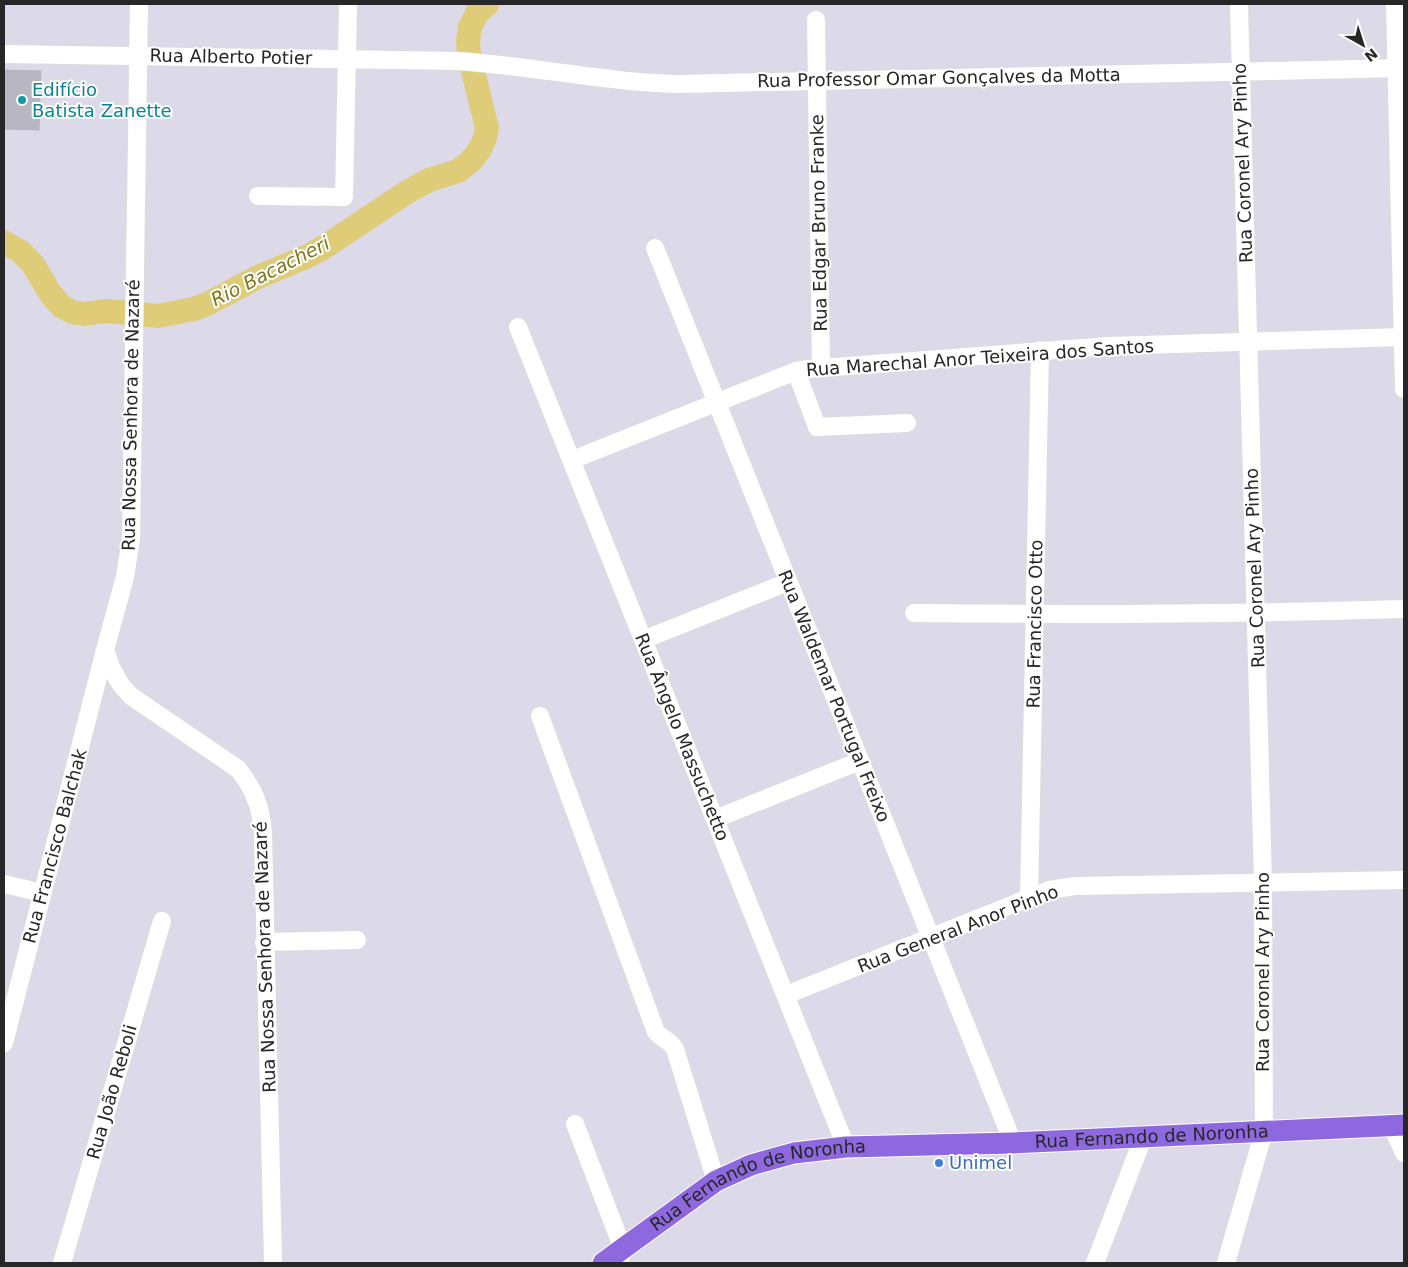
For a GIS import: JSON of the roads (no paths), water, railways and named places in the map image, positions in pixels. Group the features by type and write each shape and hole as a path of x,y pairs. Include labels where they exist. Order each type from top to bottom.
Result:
{"main road":[{"name":"Rua Fernando de Noronha","path":"603,1263 621,1256 716,1181 751,1164 818,1149 1143,1138 1397,1125"}],"street":[{"name":"Rua Nossa Senhora de Nazaré","path":"139,4 131,539 125,577 105,650 112,669 121,685 131,696 238,769 257,798 262,816 273,1263"},
{"path":"258,196 344,197 348,4"},
{"name":"Rua Coronel Ary Pinho","path":"1226,1263 1264,1132 1263,882 1239,4"},
{"path":"1395,4 1400,68 1404,389"},
{"name":"Rua Edgar Bruno Franke","path":"816,20 821,367"},
{"name":"Rua Alberto Potier","path":"4,54 458,61"},
{"name":"Rua Professor Omar Gonçalves da Motta","path":"458,61 503,64 584,76 660,83 1400,68"},
{"name":"Rua Waldemar Portugal Freixo","path":"655,248 1013,1143"},
{"name":"Rua Ângelo Massuchetto","path":"518,327 846,1147"},
{"name":"Rua Marechal Anor Teixeira dos Santos","path":"572,460 796,371 821,367 1040,350 1404,337"},
{"name":"Rua Francisco Otto","path":"1029,898 1040,350"},
{"path":"796,371 817,427 906,423"},
{"path":"644,640 788,582"},
{"path":"914,613 1256,614 1404,609"},
{"name":"Rua Francisco Balchak","path":"4,1043 105,650"},
{"path":"540,716 656,1032 672,1043 675,1049 716,1181"},
{"path":"715,819 860,761"},
{"name":"Rua General Anor Pinho","path":"786,995 1049,890 1075,886 1404,880"},
{"path":"4,884 42,893"},
{"name":"Rua João Reboli","path":"62,1263 162,921"},
{"path":"264,942 357,940"},
{"path":"575,1124 621,1256"},
{"path":"1397,1125 1404,1153"},
{"path":"1096,1263 1143,1138"}],"waterway":[{"name":"Rio Bacacheri","path":"4,242 21,252 33,264 50,293 61,306 72,312 84,314 104,311 158,316 193,309 205,305 258,277 310,255 407,192 429,180 458,171 471,161 480,149 487,128 469,55 468,41 470,27 477,13 487,4"}],"place":[{"name":"Edifício Batista Zanette","path":"22,100"},
{"name":"Unimel","path":"939,1163"}]}
